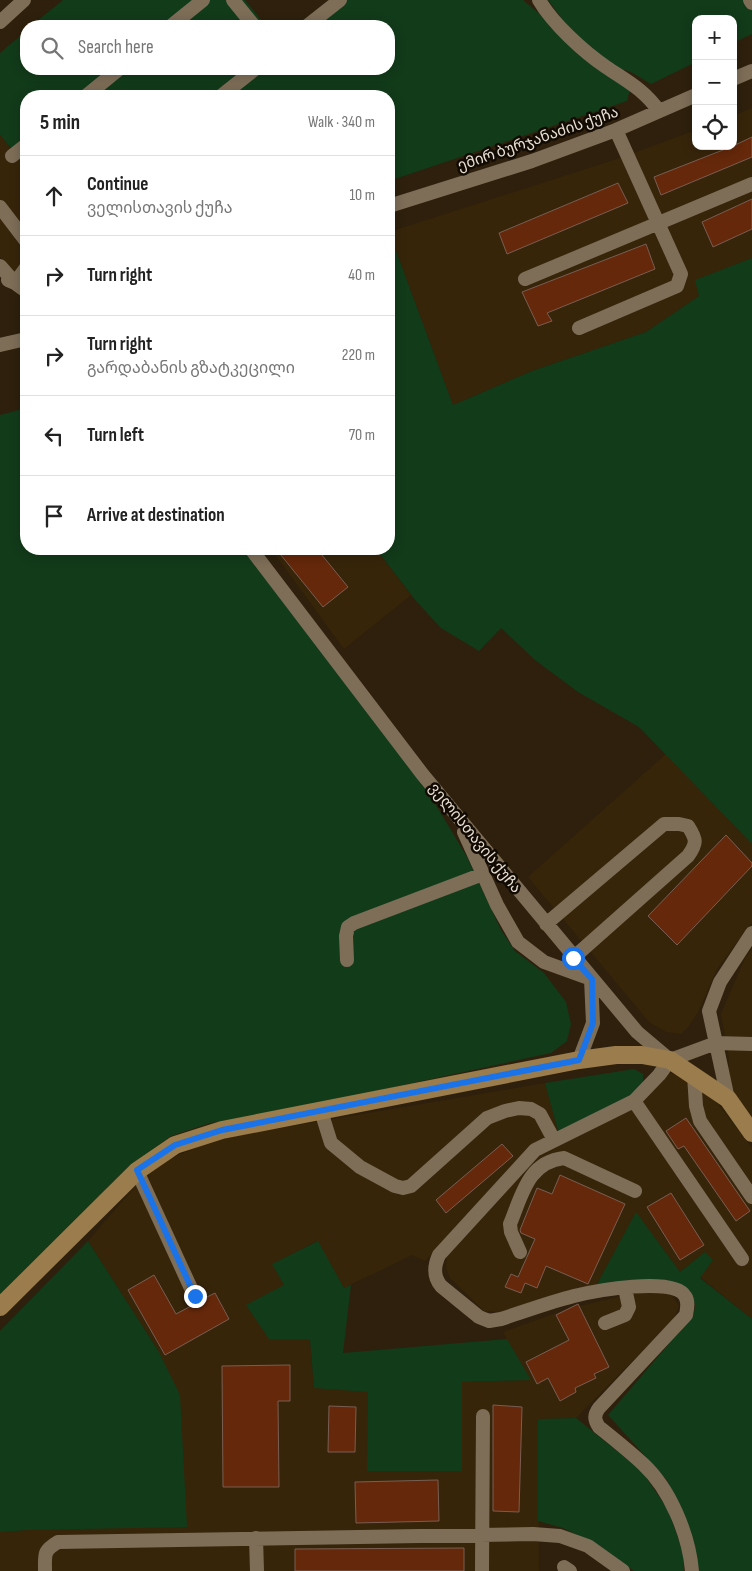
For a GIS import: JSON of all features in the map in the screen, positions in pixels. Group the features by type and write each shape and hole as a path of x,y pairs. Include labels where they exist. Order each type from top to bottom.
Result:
{"main road":[{"path":"0,1307 137,1170 175,1145 222,1130 579,1060 616,1055 642,1055 670,1060"},
{"name":"ველისთავის ქუჩა","path":"670,1060 728,1099 752,1133"}],"street":[{"path":"0,22 24,0"},
{"path":"178,20 203,0"},
{"path":"233,0 249,20"},
{"path":"315,20 340,0"},
{"path":"532,0 542,6 576,42 605,67 635,85 650,99 659,111"},
{"path":"737,77 752,71"},
{"path":"93,90 112,75"},
{"path":"229,90 247,75"},
{"name":"ემირ ბურჯანაძის ქუჩა","path":"395,204 532,161 616,130 692,97"},
{"path":"579,328 677,286 681,274 616,130"},
{"path":"12,156 20,150"},
{"path":"525,279 752,184"},
{"path":"0,207 20,233"},
{"path":"0,266 20,287"},
{"path":"0,276 20,287"},
{"path":"0,345 20,340"},
{"name":"ველისთავის ქუჩა","path":"256,555 456,816 573,958 637,1032 670,1060"},
{"path":"456,816 497,905 518,942 544,962 592,979 593,1023 579,1060"},
{"path":"546,924 664,824 688,826 695,836 695,847 688,856 573,958"},
{"path":"347,960 346,936 348,927 354,923 483,874"},
{"path":"728,1099 709,1011 720,982 752,933"},
{"path":"692,1571 691,1555 683,1527 661,1487 644,1465 599,1427 594,1419 595,1413 599,1408 686,1315 688,1305 685,1295 678,1290 665,1286 624,1288 575,1296 489,1321 478,1317 441,1286 434,1270 439,1255 535,1150 634,1100 659,1075 670,1060 716,1043 752,1044"},
{"path":"694,1075 696,1106 700,1121 746,1178 752,1197"},
{"path":"634,1100 742,1259"},
{"path":"321,1111 331,1143 360,1168 395,1186 403,1188 411,1186 487,1118 505,1111 519,1108 531,1109 540,1114 554,1140"},
{"path":"520,1252 511,1232 510,1224 533,1173 553,1159 564,1158 635,1191"},
{"path":"137,1170 195,1296"},
{"path":"502,1186 522,1195"},
{"path":"604,1324 625,1315 629,1307 624,1288"},
{"path":"482,1571 483,1416"},
{"path":"45,1571 45,1552 49,1547 58,1542 533,1534 560,1536 588,1546 623,1571"},
{"path":"256,1538 256,1571"}],"shaded area":[{"path":"752,108 752,258 696,280 699,296 646,332 532,371 453,405 395,248 395,230 620,158 692,131 692,150 737,150 737,114"},
{"path":"0,135 20,159 20,278 14,274 0,257"},
{"path":"275,555 381,555 411,595 344,649"},
{"path":"666,754 752,844 752,922 717,969 698,1012 681,1034 666,1032 649,1022 528,877"},
{"path":"752,949 752,1118 728,1086 729,1057 721,1014 744,960"},
{"path":"666,1072 680,1076 708,1091 752,1148 752,1319 700,1277 705,1252 680,1272 636,1213 596,1286 501,1312 484,1311 450,1278 446,1268 447,1255 538,1156"},
{"path":"545,1083 558,1131 528,1149 425,1261 412,1255 344,1288 317,1241 273,1264 284,1285 269,1339 310,1339 314,1388 368,1391 462,1471 462,1382 530,1380 503,1332 570,1308 641,1292 663,1292 672,1296 679,1306 673,1320 576,1418 538,1419 539,1571 0,1571 0,1532 28,1530 159,1352 88,1241 147,1173 163,1162 204,1144 240,1135"}],"green space":[{"path":"63,0 245,0 261,20 38,20"},
{"path":"333,0 523,0 630,89 627,101 395,179 395,90 20,90 20,159 0,135 0,53 20,36 20,75 395,75 395,20 308,20"},
{"path":"548,0 752,0 752,34 737,41 737,15 692,15 692,64 651,84 631,72 609,65 572,32"},
{"path":"395,248 453,405 532,371 646,332 699,296 695,280 752,258 752,844 639,727 578,692 535,660 501,628 479,651 441,628 416,601 381,555 395,555"},
{"path":"20,410 20,555 247,555 282,598 424,785 467,857 501,930 515,951 544,973 566,1002 571,1024 567,1041 551,1053 265,1115 210,1123 171,1136 128,1167 0,1296 0,415"},
{"path":"634,1069 643,1074 643,1082 630,1098 558,1131 545,1083"},
{"path":"636,1212 680,1272 705,1252 713,1260 700,1278 752,1319 752,1571 698,1571 694,1542 667,1480 608,1415 692,1317 695,1309 687,1289 596,1286"},
{"path":"88,1241 159,1352 180,1395 187,1527 0,1532 0,1331"},
{"path":"318,1241 344,1288 351,1285 343,1353 507,1339 531,1380 462,1382 462,1471 367,1471 368,1392 314,1388 310,1339 269,1339 246,1305 284,1285 272,1264"},
{"path":"576,1418 642,1471 668,1510 683,1552 684,1571 634,1571 600,1546 563,1528 538,1521 538,1419"}],"building":[{"path":"752,137 752,157 661,195 654,177 723,150 737,150 737,144"},
{"path":"618,183 628,203 507,254 499,233"},
{"path":"752,199 752,229 713,247 702,222"},
{"path":"646,244 655,269 547,313 552,321 538,326 522,292"},
{"path":"281,555 322,555 348,587 323,607"},
{"path":"726,835 752,863 752,866 677,945 648,916"},
{"path":"686,1118 750,1211 736,1221 684,1146 678,1149 666,1131"},
{"path":"502,1144 513,1156 446,1213 436,1200"},
{"path":"560,1175 625,1204 588,1284 546,1266 537,1288 525,1283 521,1293 505,1287 511,1274 518,1277 535,1239 521,1233 520,1230 537,1188 552,1194"},
{"path":"671,1193 704,1245 680,1260 647,1207"},
{"path":"154,1275 176,1314 193,1305 199,1305 203,1299 215,1293 229,1319 165,1355 128,1290"},
{"path":"578,1304 609,1367 594,1374 596,1378 575,1388 576,1392 560,1401 548,1378 537,1384 526,1362 569,1340 556,1315"},
{"path":"290,1365 290,1401 278,1401 279,1487 223,1487 222,1366"},
{"path":"493,1405 522,1407 519,1512 493,1511"},
{"path":"329,1406 356,1407 355,1452 328,1452"},
{"path":"438,1480 439,1521 356,1523 355,1482"},
{"path":"464,1548 464,1571 295,1571 295,1549"}],"route":[{"path":"195,1296 137,1170 175,1145 222,1130 579,1060 593,1023 592,979 573,958"}]}
